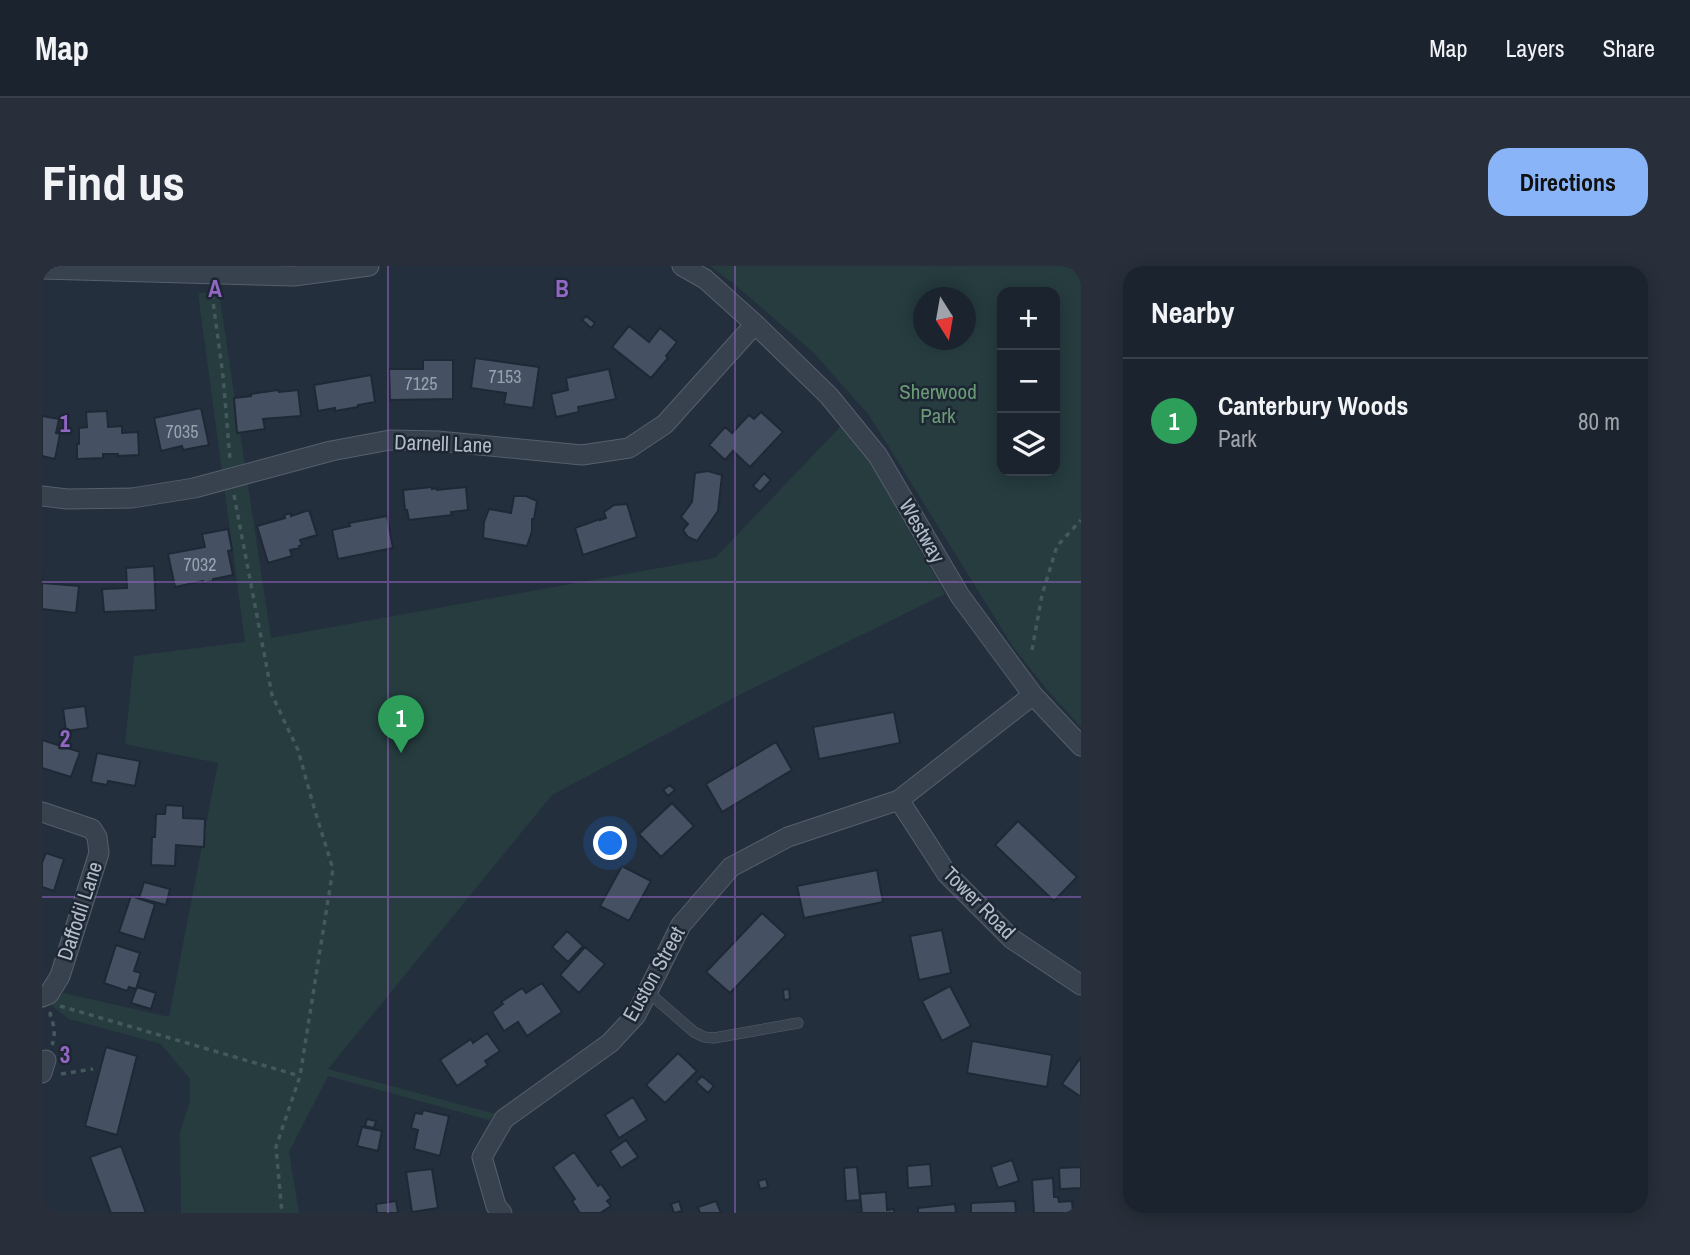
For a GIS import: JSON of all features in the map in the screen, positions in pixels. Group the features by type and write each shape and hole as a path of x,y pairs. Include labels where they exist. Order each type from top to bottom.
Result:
{"street":[{"path":"42,269 217,270 294,276 369,266"},
{"name":"Westway","path":"682,266 705,279 829,396 878,456 960,596 1032,695 1081,746"},
{"name":"Darnell Lane","path":"42,496 67,499 132,498 194,488 331,451 390,440 438,441 582,455 629,448 665,424 755,324"},
{"name":"Euston Street","path":"502,1213 496,1206 482,1157 504,1119 610,1043 636,1015 681,925 731,867 789,837 899,800 1032,695"},
{"name":"Tower Road","path":"899,800 947,874 1013,939 1081,985"},
{"name":"Daffodil Lane","path":"42,812 92,829 97,837 99,853 60,976 49,994 42,997"}],"lane":[{"path":"648,992 694,1032 704,1037 714,1038 798,1023"}],"path":[{"path":"212,294 232,478 272,695 298,750 333,869 300,1076 276,1147 282,1213"},
{"path":"1032,650 1042,595 1057,546 1081,520"},
{"path":"93,1069 48,1069 55,1039 50,1014 54,1005 300,1076"}],"green space":[{"name":"Sherwood Park","path":"710,266 1081,266 1081,727 1013,647 869,415 813,352"},
{"path":"198,293 219,293 271,638 715,558 843,424 866,455 945,594 745,692 552,795 328,1069 496,1114 489,1120 328,1076 289,1152 299,1213 181,1213 180,1132 190,1101 190,1079 161,1044 69,1019 51,1005 64,993 169,1017 218,763 125,744 134,656 245,642"}],"building":[{"path":"586,316 595,323 591,328 582,320"},
{"path":"629,326 649,342 660,328 677,342 651,378 612,347"},
{"path":"475,358 539,367 533,408 504,404 506,393 471,388"},
{"path":"423,360 453,360 453,399 390,400 389,369 423,369"},
{"path":"609,369 616,399 578,407 579,412 556,417 551,394 568,390 566,378"},
{"path":"371,375 375,402 335,411 335,408 318,411 314,385"},
{"path":"278,390 298,390 301,416 263,419 265,429 237,433 234,398"},
{"path":"201,408 209,445 183,450 182,446 161,451 154,418"},
{"path":"107,411 108,427 122,426 122,433 138,432 139,455 103,454 103,458 77,459 79,428 87,427 86,412"},
{"path":"761,412 783,432 750,467 733,451 725,460 709,445 725,427 732,433 749,415 754,419"},
{"path":"42,416 59,419 56,433 60,434 55,459 42,456"},
{"path":"708,471 722,475 718,511 697,541 688,537 683,530 688,524 681,517 692,502 695,473"},
{"path":"764,473 771,480 760,492 753,486"},
{"path":"432,487 437,490 466,487 468,510 451,512 452,515 409,520 403,490"},
{"path":"514,496 526,496 537,501 527,546 483,538 484,522 489,509 511,513"},
{"path":"627,504 637,537 583,555 575,528 606,518 604,512 614,505"},
{"path":"309,510 317,535 300,540 300,548 290,550 292,556 268,563 257,526 285,518 284,515 291,513 291,516"},
{"path":"387,516 393,548 338,559 332,530 350,526 349,523"},
{"path":"228,529 232,550 228,551 233,575 175,587 168,554 205,547 202,534"},
{"path":"154,566 156,610 104,612 102,589 127,588 126,568"},
{"path":"42,583 79,586 76,613 42,609"},
{"path":"85,706 88,728 66,731 63,709"},
{"path":"894,712 900,743 819,759 813,727"},
{"path":"42,740 80,752 71,777 42,768"},
{"path":"776,742 792,770 722,812 706,784"},
{"path":"97,753 140,761 135,786 108,781 107,785 91,782"},
{"path":"670,785 675,790 668,796 663,790"},
{"path":"672,803 694,826 661,857 639,834"},
{"path":"166,805 183,806 183,818 205,819 204,847 176,845 175,866 151,865 156,814 165,814"},
{"path":"1018,821 1077,877 1054,901 995,845"},
{"path":"46,853 64,859 54,891 42,887 42,863"},
{"path":"622,866 651,881 629,921 600,906"},
{"path":"877,870 883,902 804,918 797,886"},
{"path":"144,882 170,889 166,905 139,898"},
{"path":"131,896 155,904 144,940 119,932"},
{"path":"762,913 786,935 730,993 706,972"},
{"path":"942,930 951,973 919,980 910,936"},
{"path":"567,931 583,946 568,962 552,947"},
{"path":"116,945 140,953 134,971 141,973 136,989 129,987 127,991 104,983"},
{"path":"585,947 605,964 579,993 560,975"},
{"path":"542,983 562,1012 527,1036 518,1022 504,1031 492,1012 503,1004 501,1002 522,988 526,993"},
{"path":"950,986 971,1026 942,1041 922,1001"},
{"path":"137,987 156,993 151,1009 131,1003"},
{"path":"789,989 790,999 784,1000 783,990"},
{"path":"487,1033 500,1051 485,1061 488,1065 457,1086 440,1060 471,1039 473,1043"},
{"path":"972,1041 1052,1055 1047,1087 967,1073"},
{"path":"106,1047 137,1056 117,1135 85,1126"},
{"path":"678,1053 697,1071 665,1103 646,1085"},
{"path":"1081,1057 1081,1097 1062,1084"},
{"path":"702,1076 714,1086 708,1093 696,1082"},
{"path":"633,1097 647,1120 619,1138 605,1115"},
{"path":"423,1110 449,1116 440,1156 414,1149 418,1130 411,1128 415,1113 422,1114"},
{"path":"367,1119 376,1121 374,1128 365,1126"},
{"path":"362,1127 382,1131 378,1151 357,1146"},
{"path":"626,1140 638,1157 621,1168 610,1151"},
{"path":"121,1146 146,1213 111,1213 90,1157"},
{"path":"574,1152 598,1186 601,1184 611,1198 607,1201 611,1206 600,1213 580,1213 572,1201 575,1199 553,1167"},
{"path":"1012,1160 1019,1181 998,1188 991,1167"},
{"path":"930,1164 932,1186 908,1188 907,1166"},
{"path":"857,1167 860,1200 846,1201 844,1168"},
{"path":"1081,1167 1081,1188 1060,1189 1059,1168"},
{"path":"432,1169 438,1208 412,1212 406,1172"},
{"path":"1053,1178 1054,1197 1058,1197 1059,1202 1072,1201 1073,1213 1034,1213 1032,1180"},
{"path":"766,1179 768,1187 760,1189 758,1181"},
{"path":"886,1192 887,1210 894,1209 894,1213 862,1213 860,1194"},
{"path":"396,1201 398,1213 377,1213 376,1204"},
{"path":"679,1201 682,1211 674,1213 671,1204"},
{"path":"716,1201 721,1213 700,1213 698,1207"},
{"path":"1015,1201 1016,1213 971,1213 971,1203"},
{"path":"955,1204 956,1213 918,1213 918,1208"}],"place":[{"name":"Canterbury Woods","path":"401,753"}]}
